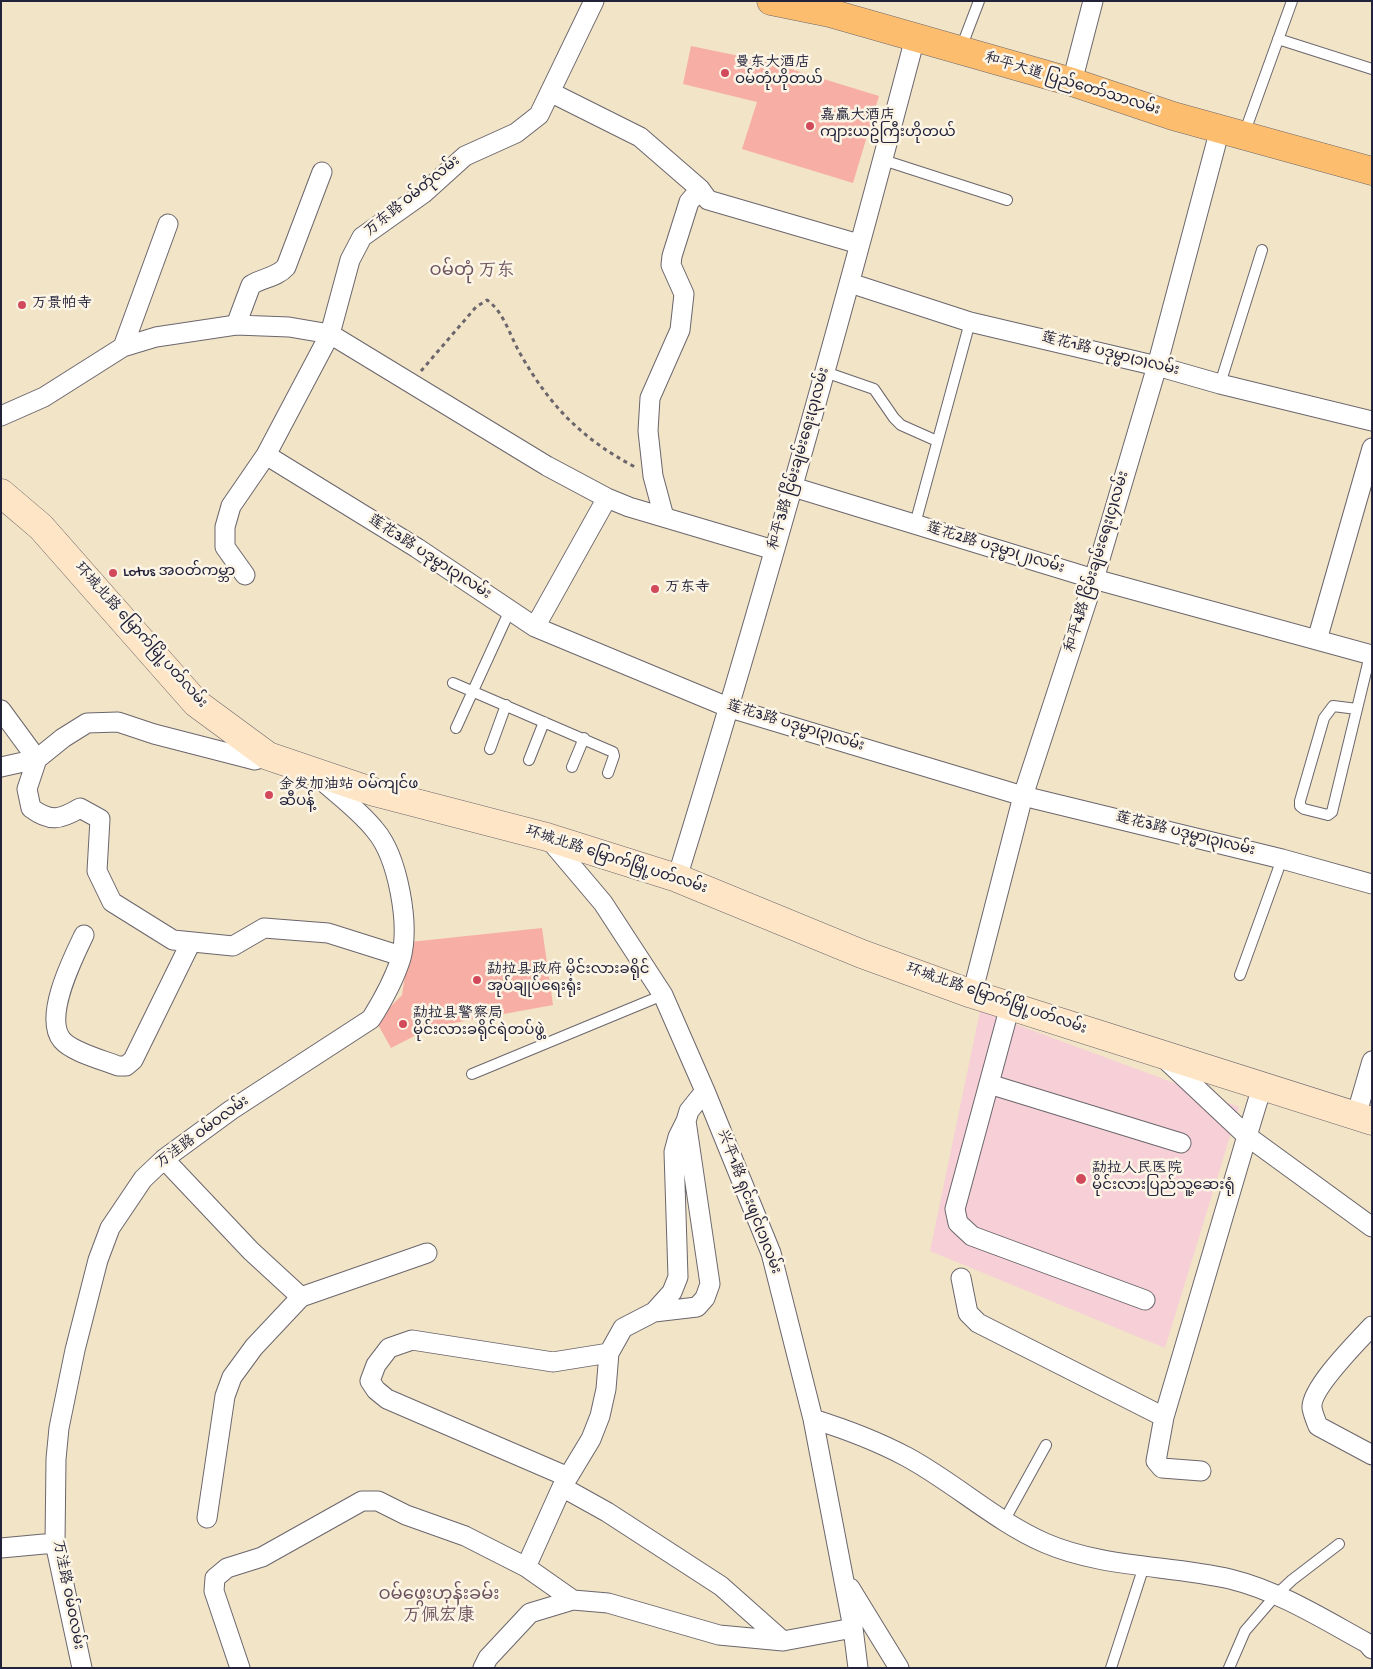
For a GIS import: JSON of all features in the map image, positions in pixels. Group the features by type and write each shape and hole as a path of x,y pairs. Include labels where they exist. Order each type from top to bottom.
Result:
{"highway":[{"name":"和平大道 ပြည်တော်သာလမ်း","path":"771,1 810,5 960,52 1072,82 1173,116 1372,171"}],"street":[{"name":"万东路 ဝမ်တုံလမ်း","path":"245,576 225,547 225,527 231,506 266,455 330,334 350,260 362,237 424,193 464,156 516,133 539,116 594,1"},
{"path":"1072,82 1093,1"},
{"name":"和平3路 ငြိမ်းချမ်းရေး(၃)လမ်း","path":"677,878 730,708 793,486 850,283 914,38"},
{"path":"550,92 640,137 700,189 708,200 860,244"},
{"name":"和平4路 ငြိမ်းချမ်းရေး(၄)လမ်း","path":"972,994 1023,796 1094,579 1157,366 1232,132"},
{"path":"236,325 251,284 279,276 286,267 322,172"},
{"path":"664,517 653,476 648,430 650,398 680,330 684,294 671,266 672,256 689,202 700,189"},
{"path":"123,347 168,224"},
{"name":"莲花1路 ပဒုမ္မာ(၁)လမ်း","path":"850,283 970,322 1157,366 1220,384 1372,421"},
{"path":"1,416 44,397 123,347 156,337 236,325 290,327 330,334 547,466 607,498 774,550"},
{"path":"1317,640 1372,448"},
{"name":"莲花3路 ပဒုမ္မာ(၃)လမ်း","path":"266,455 417,548 535,627 730,708 1023,796 1282,859 1372,884"},
{"name":"莲花2路 ပဒုမ္မာ(၂)လမ်း","path":"793,486 1094,579 1371,653"},
{"name":"环城北路 မြောက်မြို့ပတ်လမ်း","path":"1,493 41,528 196,703 268,756 374,792 547,837 677,878 862,954 972,994 1364,1119"},
{"path":"535,627 607,498"},
{"path":"1,710 37,759"},
{"path":"1,767 37,759 63,738 87,723 118,722 154,734 255,760 268,756"},
{"path":"37,759 26,789 30,808 44,817 65,817 80,808 100,819 97,871 112,902 173,940 233,946 264,928 328,933 401,956"},
{"name":"万洼路 ဝမ်ဝလမ်း","path":"82,1668 55,1544 56,1459 59,1428 75,1350 98,1260 110,1228 129,1197 143,1179 164,1159 231,1110 371,1019 382,1001 401,956 402,901 386,847 376,831 358,812 308,770"},
{"name":"兴平1路 ရှင်းဖျင်(၁)လမ်း","path":"547,837 603,903 662,995 705,1091 771,1253 812,1419 853,1628 858,1668"},
{"path":"84,935 64,979 55,1025 62,1040 72,1048 118,1066 126,1066 133,1060 191,942"},
{"path":"1010,1006 955,1209 958,1223 972,1236 1145,1300"},
{"path":"1159,1054 1247,1136 1372,1227"},
{"path":"1364,1119 1372,1061"},
{"path":"989,1084 1181,1143"},
{"path":"1201,1471 1162,1468 1156,1461 1164,1417 1262,1087"},
{"path":"654,1312 672,1292 678,1277 674,1152 678,1136 689,1111 705,1091"},
{"path":"526,1567 565,1482 590,1439 600,1416 606,1389 609,1353 623,1328 654,1312 697,1307 705,1298 710,1284 686,1121"},
{"path":"164,1159 251,1250 301,1297"},
{"path":"207,1518 225,1396 232,1376 254,1346 301,1297 427,1253"},
{"path":"961,1278 968,1313 978,1323 1164,1417"},
{"path":"1372,1326 1332,1370 1317,1391 1312,1406 1318,1426 1372,1454"},
{"path":"609,1353 553,1362 412,1340 389,1348 376,1365 370,1382 376,1390 388,1399 565,1482 607,1512 721,1586 783,1641"},
{"path":"812,1419 847,1429 908,1458 1004,1522 1046,1543 1098,1559 1231,1580 1276,1595 1367,1643 1372,1649"},
{"path":"240,1668 214,1590 216,1578 227,1568 262,1557 362,1501 378,1501 406,1515 466,1536 526,1567 573,1600"},
{"path":"1,1548 55,1544"},
{"path":"842,1575 899,1668"},
{"path":"483,1668 488,1658 530,1613 573,1600 608,1603 719,1635 783,1641 853,1628"}],"lane":[{"path":"960,52 979,1"},
{"path":"1232,132 1278,39 1292,1"},
{"path":"1278,39 1372,69"},
{"path":"883,160 1007,200"},
{"path":"1220,384 1262,250"},
{"path":"915,524 970,322"},
{"path":"825,372 874,389 901,425 938,441"},
{"path":"456,728 510,610"},
{"path":"1356,709 1333,706 1324,718 1300,801 1300,806 1304,809 1328,815 1332,812 1371,653"},
{"path":"454,683 613,752 614,756 608,773"},
{"path":"490,749 506,706"},
{"path":"529,760 544,722"},
{"path":"572,766 584,738"},
{"path":"1240,975 1282,859"},
{"path":"472,1074 662,995"},
{"path":"1004,1522 1046,1445"},
{"path":"1229,1668 1245,1632 1276,1595 1292,1580 1339,1544"},
{"path":"1111,1668 1144,1566"}],"path":[{"path":"411,383 476,307 487,300 501,314 511,338 536,382 566,419 593,441 653,476"}],"shaded area":[{"name":"勐拉人民医院 မိုင်းလားပြည်သူ့ဆေးရုံ","path":"980,1011 1239,1107 1165,1348 930,1251"}],"building":[{"name":"嘉赢大酒店 ကျားယဥ်ကြီးဟိုတယ်","path":"691,46 768,62 879,96 853,183 742,149 757,102 683,84"},
{"name":"勐拉县政府 မိုင်းလားခရိုင် အုပ်ချုပ်ရေးရုံး","path":"542,928 553,1005 432,1027 391,1048 376,1021 402,995 410,942"}],"place":[{"name":"曼东大酒店 ဝမ်တုံဟိုတယ်","path":"725,73"},
{"name":"嘉赢大酒店 ကျားယဥ်ကြီးဟိုတယ်","path":"810,126"},
{"name":"万景帕寺","path":"22,305"},
{"name":"Lotus အဝတ်ကမ္ဘာ","path":"113,573"},
{"name":"万东寺","path":"655,589"},
{"name":"金发加油站 ဝမ်ကျင်ဖ ဆီပန့်","path":"269,795"},
{"name":"勐拉县政府 မိုင်းလားခရိုင် အုပ်ချုပ်ရေးရုံး","path":"477,980"},
{"name":"勐拉县警察局 မိုင်းလားခရိုင်ရဲတပ်ဖွဲ့","path":"403,1024"},
{"name":"勐拉人民医院 မိုင်းလားပြည်သူ့ဆေးရုံ","path":"1081,1179"}],"district":[{"name":"ဝမ်တုံ 万东","path":"472,272"},
{"name":"ဝမ်ဖွေးဟုန်းခမ်း 万佩宏康","path":"439,1606"}]}
